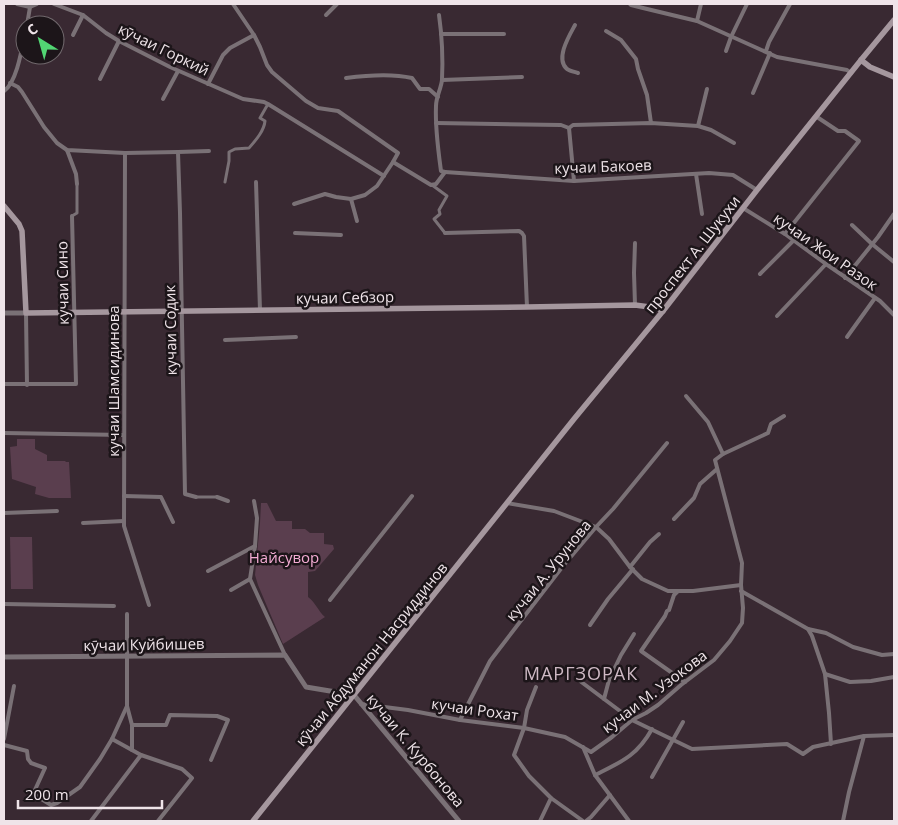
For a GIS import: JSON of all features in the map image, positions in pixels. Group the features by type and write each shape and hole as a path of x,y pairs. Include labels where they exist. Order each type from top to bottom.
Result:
{"main road":[{"name":"проспект А. Шукухи","path":"508,503 574,419 664,311 743,208 894,20"},
{"path":"861,60 870,67 894,77"},
{"path":"4,206 19,224 22,231 26,313"},
{"name":"кучаи Себзор","path":"26,313 635,305 657,308 664,311"},
{"name":"кӯчаи Абдуманон Насриддинов","path":"253,821 508,503"}],"street":[{"path":"17,4 30,7 37,4"},
{"name":"кӯчаи Горкий","path":"54,4 83,15 119,41 178,71 243,99 268,104 384,176"},
{"path":"233,4 254,35 272,72 306,102 318,108 338,111 398,153 377,186 365,194 351,199 336,198 325,194 294,204"},
{"path":"326,15 337,4"},
{"path":"630,4 697,22 777,56 847,70 851,73"},
{"path":"697,22 702,4"},
{"path":"726,51 747,4"},
{"path":"753,93 768,52 769,42 790,4"},
{"path":"29,15 30,7"},
{"path":"73,35 83,15"},
{"path":"431,185 436,184 445,172 441,171 438,140 435,131 436,103 442,80 439,15"},
{"path":"575,25 561,56 563,64 567,69 578,73"},
{"path":"606,32 621,40 636,59 648,95 651,123"},
{"path":"441,34 504,34"},
{"path":"208,84 222,55 230,48 254,35"},
{"path":"100,79 119,41"},
{"path":"4,91 8,88 14,77 17,65"},
{"path":"163,99 178,71"},
{"path":"346,78 401,76 412,78 420,89 429,89 438,97"},
{"path":"442,80 522,77"},
{"path":"10,83 18,87 44,128 57,143 67,150 125,153 209,151"},
{"path":"698,126 707,89"},
{"path":"225,182 229,152 235,149 249,148 255,141 264,126 265,121 260,118 268,104"},
{"path":"785,234 860,141 845,131 838,131 816,117"},
{"path":"436,123 561,125 569,128"},
{"path":"569,128 573,125 651,123 698,126 711,130 734,143"},
{"path":"569,128 574,181"},
{"path":"67,150 76,174 77,184"},
{"name":"кучаи Содик","path":"178,152 184,494 196,497 217,497 228,501"},
{"name":"кучаи Шамсидинова","path":"125,153 124,526 149,605"},
{"path":"393,162 447,196 438,210 440,214 434,219 444,233 519,231 522,233 524,236 527,307"},
{"name":"кучаи Бакоев","path":"445,172 574,181 709,173 733,175 758,190"},
{"path":"696,174 702,214"},
{"path":"256,182 260,310"},
{"name":"кучаи Сино","path":"27,385 76,384 72,216 77,213 77,184"},
{"path":"351,199 357,221"},
{"name":"кучаи Жои Разок","path":"743,208 794,240 880,301 894,315"},
{"path":"846,278 894,214"},
{"path":"852,226 894,262"},
{"path":"295,233 341,235"},
{"path":"760,274 794,240"},
{"path":"635,243 635,305"},
{"path":"777,316 826,264"},
{"path":"847,337 875,298"},
{"path":"4,313 26,313 27,385 4,384"},
{"path":"225,340 296,337"},
{"path":"686,396 708,422 723,454"},
{"path":"674,519 694,498 700,484 717,469 715,460 723,454 768,433 772,424 784,416"},
{"path":"4,434 124,435"},
{"name":"кучаи А. Урунова","path":"460,720 490,661 563,566 667,443"},
{"name":"кучаи М. Узокова","path":"587,749 592,752 632,720 658,705 714,660 742,623 742,563 717,469"},
{"path":"124,496 160,497 173,522"},
{"path":"330,600 412,496"},
{"path":"254,500 257,518 250,578 285,655 306,687 354,695"},
{"path":"508,503 554,510 596,527 609,539 642,579 668,591 693,592 741,585"},
{"path":"4,513 57,511"},
{"path":"83,523 124,521"},
{"path":"590,625 650,542 659,534"},
{"path":"208,570 255,546"},
{"path":"231,590 250,578"},
{"path":"742,590 808,629 826,633 853,647 882,655 894,654"},
{"path":"678,591 674,595 669,610 641,651 685,682"},
{"path":"4,604 114,606"},
{"path":"127,614 127,706 132,725 132,750"},
{"path":"808,629 825,674 831,744"},
{"path":"604,699 609,680 634,634"},
{"name":"кӯчаи Куйбишев","path":"4,657 285,655"},
{"path":"825,674 850,682 894,677"},
{"path":"580,681 632,720 692,749 787,744 803,754 813,747 864,736 894,735"},
{"path":"4,739 14,686"},
{"path":"536,687 514,755 529,776 551,798 585,821 591,817 610,795"},
{"name":"кучаи К. Курбонова","path":"354,695 459,821"},
{"name":"кучаи Рохат","path":"361,704 524,728 565,737 587,749"},
{"path":"4,746 27,751 28,759 31,763 44,768 34,792 35,795 51,805 80,787 112,739 127,706"},
{"path":"4,708 10,710"},
{"path":"132,725 166,725 170,715 217,716 228,720 212,760"},
{"path":"652,777 683,722"},
{"path":"595,775 628,758 645,742 652,729"},
{"path":"843,821 864,736"},
{"path":"112,739 141,755 182,769 192,778 158,821"},
{"path":"583,746 595,775 629,821"},
{"path":"91,821 141,755"},
{"path":"540,821 551,798"}],"green space":[{"path":"17,439 35,439 35,449 47,455 47,461 69,462 71,498 49,498 35,494 36,487 12,479 10,447 17,446"},
{"name":"Найсувор","path":"261,503 267,503 276,521 292,521 292,529 305,529 310,533 324,533 324,544 333,545 334,549 315,571 308,572 308,597 325,617 283,644 255,575"},
{"path":"10,537 32,537 33,589 11,589"}],"district":[{"name":"МАРГЗОРАК","path":"581,673"}]}
